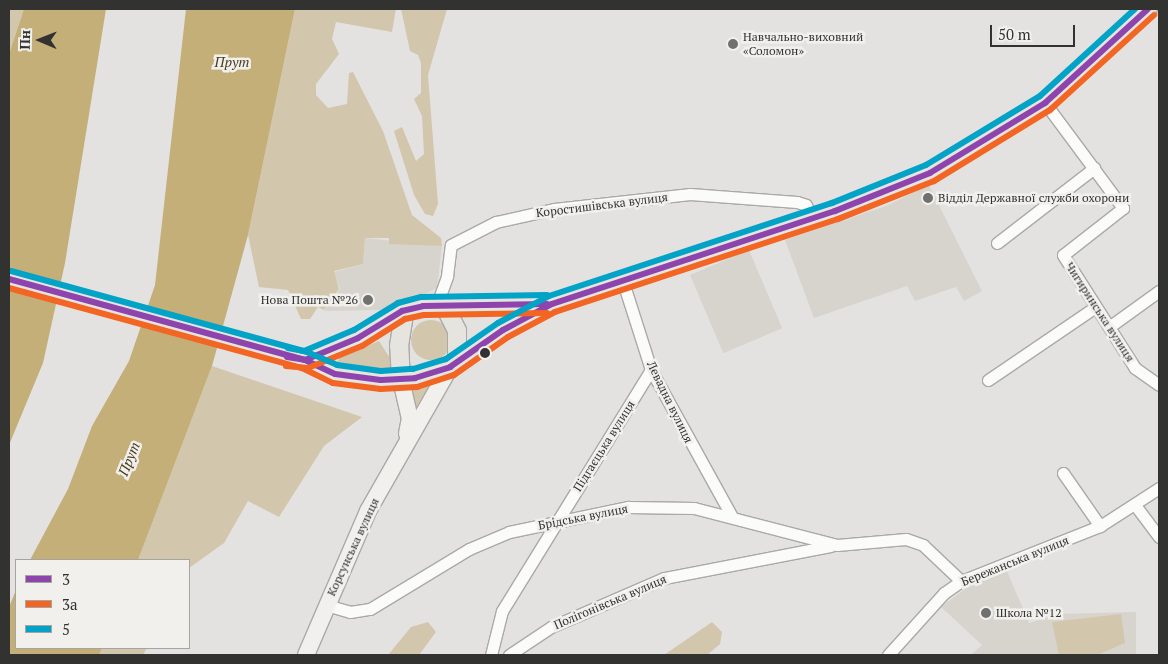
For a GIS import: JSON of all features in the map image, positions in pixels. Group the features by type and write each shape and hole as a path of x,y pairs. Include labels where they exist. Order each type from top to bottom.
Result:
{"main road":[{"path":"9,279 280,355 305,360 335,374 402,380 454,365 503,330 552,304 812,218 930,173 1045,102 1148,9"},
{"path":"305,360 358,338 405,310 440,305 552,304"},
{"path":"440,305 457,331 454,365"},
{"path":"402,380 399,346 405,310"},
{"name":"Корсунська вулиця","path":"306,655 326,605 405,440 454,365"},
{"name":"Корсунська вулиця","path":"402,380 410,418 405,440"}],"street":[{"name":"Чигиринська вулиця","path":"1045,102 1123,208 1063,255 1094,308 1109,327 1135,368 1159,385"},
{"path":"997,243 1094,168"},
{"name":"Коростишівська вулиця","path":"440,305 447,276 451,244 496,222 554,209 690,194 797,202 806,205 812,218"},
{"name":"Левадна вулиця","path":"623,282 652,370 730,515"},
{"path":"1109,327 1159,290"},
{"path":"988,380 1094,308"},
{"name":"Підгаєцька вулиця","path":"491,655 502,611 652,370"},
{"path":"1063,473 1100,526"},
{"name":"Бережанська вулиця","path":"888,655 944,593 961,581 1100,526 1159,488"},
{"path":"1135,505 1159,537"},
{"name":"Брідська вулиця","path":"326,605 350,612 370,609 469,549 509,532 628,507 694,508 730,515 801,539 837,545 906,539 923,545 961,581"},
{"name":"Полігонівська вулиця","path":"509,655 551,627 664,578 837,545"}],"shaded area":[{"path":"9,9 24,9 9,54"},
{"path":"295,9 396,9 392,32 336,22 332,39 339,54 316,84 316,95 328,108 347,104 349,73 353,72 383,131 412,215 441,238 442,246 389,244 389,238 365,238 363,264 334,271 339,289 324,310 318,307 310,319 301,319 288,290 259,287 248,235"},
{"path":"401,9 447,9 428,75 438,204 433,216 425,214 414,195 394,131 402,127 416,161 424,154 422,116 414,99 421,93 421,63 418,55 410,51"},
{"path":"929,185 982,291 964,301 956,287 915,301 907,286 814,318 785,240 886,206"},
{"path":"365,238 442,246 437,288 406,304 379,310 324,311 340,289 334,272 363,264"},
{"path":"749,250 782,328 723,353 690,275"},
{"path":"435,320 442,323 448,329 451,340 450,348 442,357 435,360 427,360 420,357 412,348 411,336 414,329 423,321"},
{"path":"379,341 395,366 392,369 336,366 339,358"},
{"path":"212,366 362,417 324,446 279,517 248,501 224,543 190,567 190,559 138,559"},
{"path":"406,384 430,384 414,411"},
{"name":"Школа №12","path":"1007,571 1029,623 1058,614 1136,612 1136,655 971,655 982,645 941,607 965,589"},
{"path":"1121,614 1125,643 1097,655 1059,655 1052,622"},
{"path":"428,622 436,632 419,655 388,655 411,627"},
{"path":"712,622 722,632 720,644 707,655 664,655"},
{"path":"102,649 146,649 143,655 99,655"}],"water":[{"path":"24,9 106,9 65,263 43,363 9,445 9,54"},
{"name":"Прут","path":"186,9 295,9 248,235 212,366 138,559 31,559 68,489 92,426 129,361 155,285"},
{"path":"15,592 15,649 102,649 99,655 9,655 9,607"}],"transit line":[{"name":"5","path":"11,271 307,352 337,365 381,371 413,369 446,359 498,323 549,296 832,203 926,165 1040,96 1135,9"},
{"name":"3","path":"9,279 305,360 335,374 381,380 415,378 450,367 503,330 552,304 835,211 930,173 1045,103 1148,9"},
{"name":"3а","path":"9,288 302,368 333,383 381,389 417,387 454,375 508,337 555,312 838,219 934,181 1050,110 1154,15"},
{"name":"5","path":"288,348 304,351 354,330 398,303 421,297 547,295"},
{"name":"3","path":"287,357 305,360 358,338 402,311 423,306 547,304"},
{"name":"3а","path":"286,366 308,368 362,346 405,319 424,315 547,313"}],"place":[{"name":"Навчально-виховний «Соломон»","path":"733,44"},
{"name":"Відділ Державної служби охорони","path":"928,198"},
{"name":"Нова Пошта №26","path":"368,300"},
{"name":"Школа №12","path":"986,613"}]}
